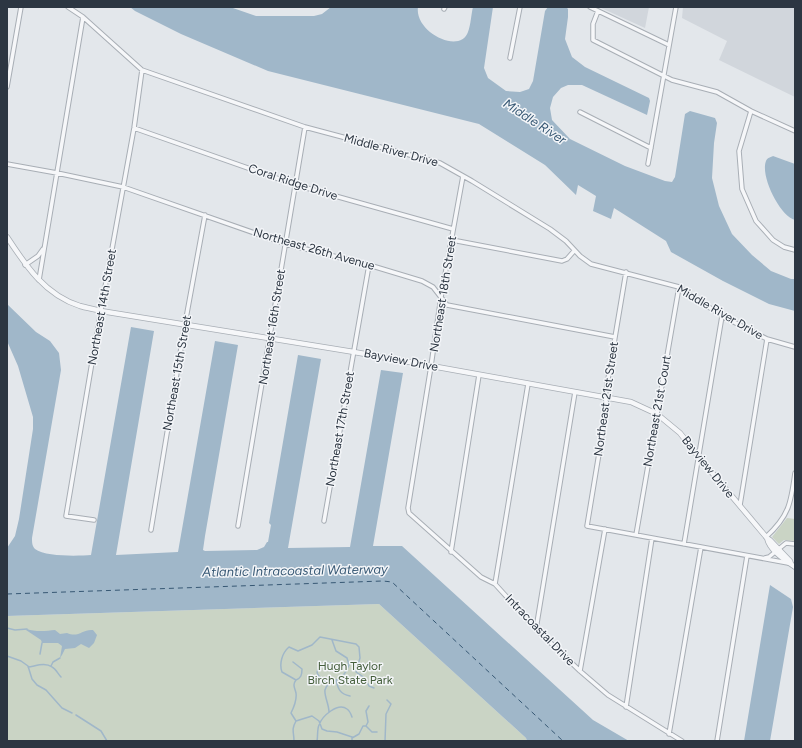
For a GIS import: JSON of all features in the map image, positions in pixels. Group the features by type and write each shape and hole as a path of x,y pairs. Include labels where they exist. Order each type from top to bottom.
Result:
{"street":[{"path":"7,88 21,7"},
{"name":"Middle River Drive","path":"68,7 83,17 142,70 306,127 440,163 550,229 566,241 574,251 591,264 679,287 722,316 767,340 795,347"},
{"path":"510,58 520,7"},
{"path":"590,7 669,45"},
{"path":"648,164 676,7"},
{"path":"598,11 594,24 593,40 672,80 717,92 751,111 795,131"},
{"path":"39,280 44,254 43,248 83,17"},
{"name":"Northeast 14th Street","path":"94,520 66,516 124,187 142,70"},
{"path":"751,111 739,151 742,189 756,221 773,240 784,247 795,250"},
{"path":"580,112 651,148"},
{"name":"Northeast 16th Street","path":"238,526 306,127"},
{"name":"Coral Ridge Drive","path":"134,128 296,185 453,229"},
{"name":"Northeast 26th Avenue","path":"7,164 57,172 124,187 286,244 369,265 422,281 433,287 447,305 615,337"},
{"name":"Northeast 18th Street","path":"408,508 441,297 463,176"},
{"name":"Northeast 15th Street","path":"151,530 185,324 205,215"},
{"name":"Bayview Drive","path":"7,237 25,264 47,288 80,306 101,311 354,352 631,402 657,414 680,433 740,505 768,542 790,561 792,565"},
{"path":"452,240 562,261 567,260 574,251"},
{"path":"25,264 38,256 43,248"},
{"name":"Northeast 17th Street","path":"324,522 369,265"},
{"name":"Northeast 21st Street","path":"605,529 587,526 607,405 605,397 626,272"},
{"name":"Northeast 21st Court","path":"636,535 679,287"},
{"path":"684,544 722,316"},
{"path":"740,505 767,340"},
{"path":"451,552 479,375"},
{"path":"495,584 528,384"},
{"path":"536,629 575,392"},
{"path":"766,538 785,516 793,497 795,474"},
{"name":"Intracoastal Drive","path":"408,508 409,513 451,552 481,577 495,584 536,629 580,672 608,695 682,741"},
{"path":"580,672 605,529 792,565"},
{"path":"626,707 652,538"},
{"path":"763,559 770,557 786,543 795,544"},
{"path":"669,734 700,547"},
{"path":"717,741 746,556"}],"shaded area":[{"path":"599,7 649,7 645,28"},
{"path":"683,7 795,7 795,97 719,60 727,41 682,18"}],"green space":[{"path":"787,518 795,519 795,541 784,540 779,544 772,537"},
{"name":"Hugh Taylor Birch State Park","path":"379,604 526,738 527,741 7,741 7,616"}],"water":[{"name":"Middle River","path":"130,7 230,7 256,16 314,16 322,14 331,7 418,7 419,16 423,25 430,32 438,38 448,41 456,41 463,39 468,32 473,7 493,7 484,68 488,78 506,91 520,92 529,89 533,81 545,11 548,7 566,7 568,9 568,17 565,39 572,57 585,67 649,98 650,101 647,115 582,85 568,85 561,88 553,97 550,108 552,120 570,139 625,166 665,181 672,182 675,177 685,114 690,111 715,118 717,123 712,178 719,206 732,234 752,255 771,271 791,279 795,279 795,311 769,304 723,281 671,252 666,241 614,208 611,219 593,211 596,196 578,185 576,195 545,165 479,124 268,71 181,34"},
{"path":"773,156 795,164 795,220 783,211 773,195 769,185 765,168 767,160"},
{"name":"Atlantic Intracoastal Waterway","path":"7,304 36,332 50,341 59,353 61,370 32,538 35,549 40,552 54,555 91,555 131,327 154,331 116,555 178,552 215,341 238,345 205,536 203,550 205,551 257,550 264,547 268,542 271,525 269,523 298,355 321,359 288,548 350,547 381,370 403,373 373,546 402,546 593,720 629,741 527,741 526,738 379,604 7,616 7,548 15,536 19,519 33,429 33,417 18,366 7,341"},
{"path":"770,585 791,599 793,607 770,741 744,741"},
{"path":"26,630 37,631 55,630 60,634 78,634 93,630 97,635 94,643 89,648 81,644 75,648 65,649 60,658 62,646 58,643 42,643 41,640"}],"waterway":[{"path":"7,628 15,630 27,629"},
{"path":"296,721 291,713 296,698 294,685 296,680 282,672 281,669 283,655 289,647 298,651 312,645 320,637 356,644 359,647 360,658 356,672 365,678 369,686 374,688"},
{"path":"329,712 325,692 326,687 330,683 340,678 349,665 347,658 336,651 332,640"},
{"path":"40,654 42,643"},
{"path":"7,656 21,661 28,666 32,679 37,685 46,690 62,708 72,713"},
{"path":"51,666 53,662 60,658"},
{"path":"293,662 302,669 301,676 296,680"},
{"path":"328,685 317,672 326,664 332,663"},
{"path":"28,667 46,665 55,669 61,677"},
{"path":"336,680 340,691 350,696"},
{"path":"385,741 386,714 391,704 387,700"},
{"path":"366,726 368,722 366,711 369,706"},
{"path":"317,741 319,725 323,718 331,711 339,707 343,707 349,711 352,717"},
{"path":"76,715 101,731 107,741"},
{"path":"294,741 293,729 296,721 312,716 319,721 322,729 352,737 352,741"},
{"path":"352,738 359,734 363,726 366,726 372,732 377,732"}],"ferry route":[{"path":"7,594 383,581 392,582 563,741"}]}
